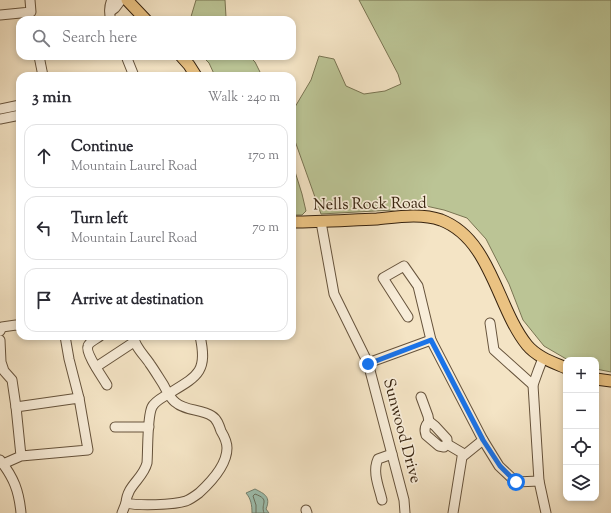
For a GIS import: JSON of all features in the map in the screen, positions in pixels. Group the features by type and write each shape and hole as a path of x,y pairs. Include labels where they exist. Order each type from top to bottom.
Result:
{"main road":[{"path":"127,0 142,16"},
{"path":"185,60 194,72"},
{"name":"Nells Rock Road","path":"296,222 421,217 440,220 454,227 466,237 477,250 487,267 517,330 528,346 543,358 563,367"},
{"path":"599,379 611,381"}],"street":[{"path":"0,15 31,12 30,0"},
{"path":"111,16 110,4 112,0"},
{"path":"111,16 121,0"},
{"path":"40,60 42,72"},
{"path":"128,60 132,72"},
{"path":"16,106 0,109 1,119 16,116"},
{"name":"Sunwood Drive","path":"321,222 334,294 368,364 404,500 405,513"},
{"path":"408,317 383,278 404,266 418,286 431,340 483,440 500,466 516,482 539,482"},
{"path":"490,323 494,350 533,386"},
{"path":"0,331 2,327 16,325"},
{"path":"0,340 0,362 4,372 12,380 20,456"},
{"path":"21,513 18,494 13,480 1,462 20,456 88,450 79,398 66,340"},
{"path":"94,340 87,347 88,352 90,358 107,385"},
{"path":"96,367 133,340"},
{"path":"126,503 132,505 151,505 185,501 193,498 212,480 222,466 227,446 218,422 212,416 178,405 171,398 135,340"},
{"path":"122,513 126,503 126,497 130,489 146,468 150,409 162,398 196,376 200,370 203,358 201,340"},
{"path":"368,364 431,340"},
{"path":"543,358 533,386 539,482 546,513"},
{"path":"422,397 429,422 426,424 425,432 428,437 441,447 444,447 447,444"},
{"path":"16,407 79,398"},
{"path":"429,422 432,423 444,435 447,440 447,444 464,454"},
{"path":"116,427 149,427"},
{"path":"453,513 462,457 483,440"},
{"path":"382,500 375,473 375,465 378,459 392,454"},
{"path":"126,503 130,513"}],"shaded area":[{"path":"196,0 225,0 226,16 191,16"},
{"path":"359,0 611,0 611,372 599,370 599,357 563,357 544,346 523,320 509,284 486,239 467,218 444,210 417,204 393,210 321,214 296,144 296,105 311,80 319,56 334,59 346,86 364,94 385,91 401,84 398,74"},
{"path":"206,60 253,60 260,72 213,72"},
{"path":"296,175 306,211 302,215 296,215"}],"water":[{"path":"255,489 266,496 268,502 266,509 269,513 252,513 251,502 246,493"}],"route":[{"path":"368,364 431,340 483,440 500,466 516,482"}]}
